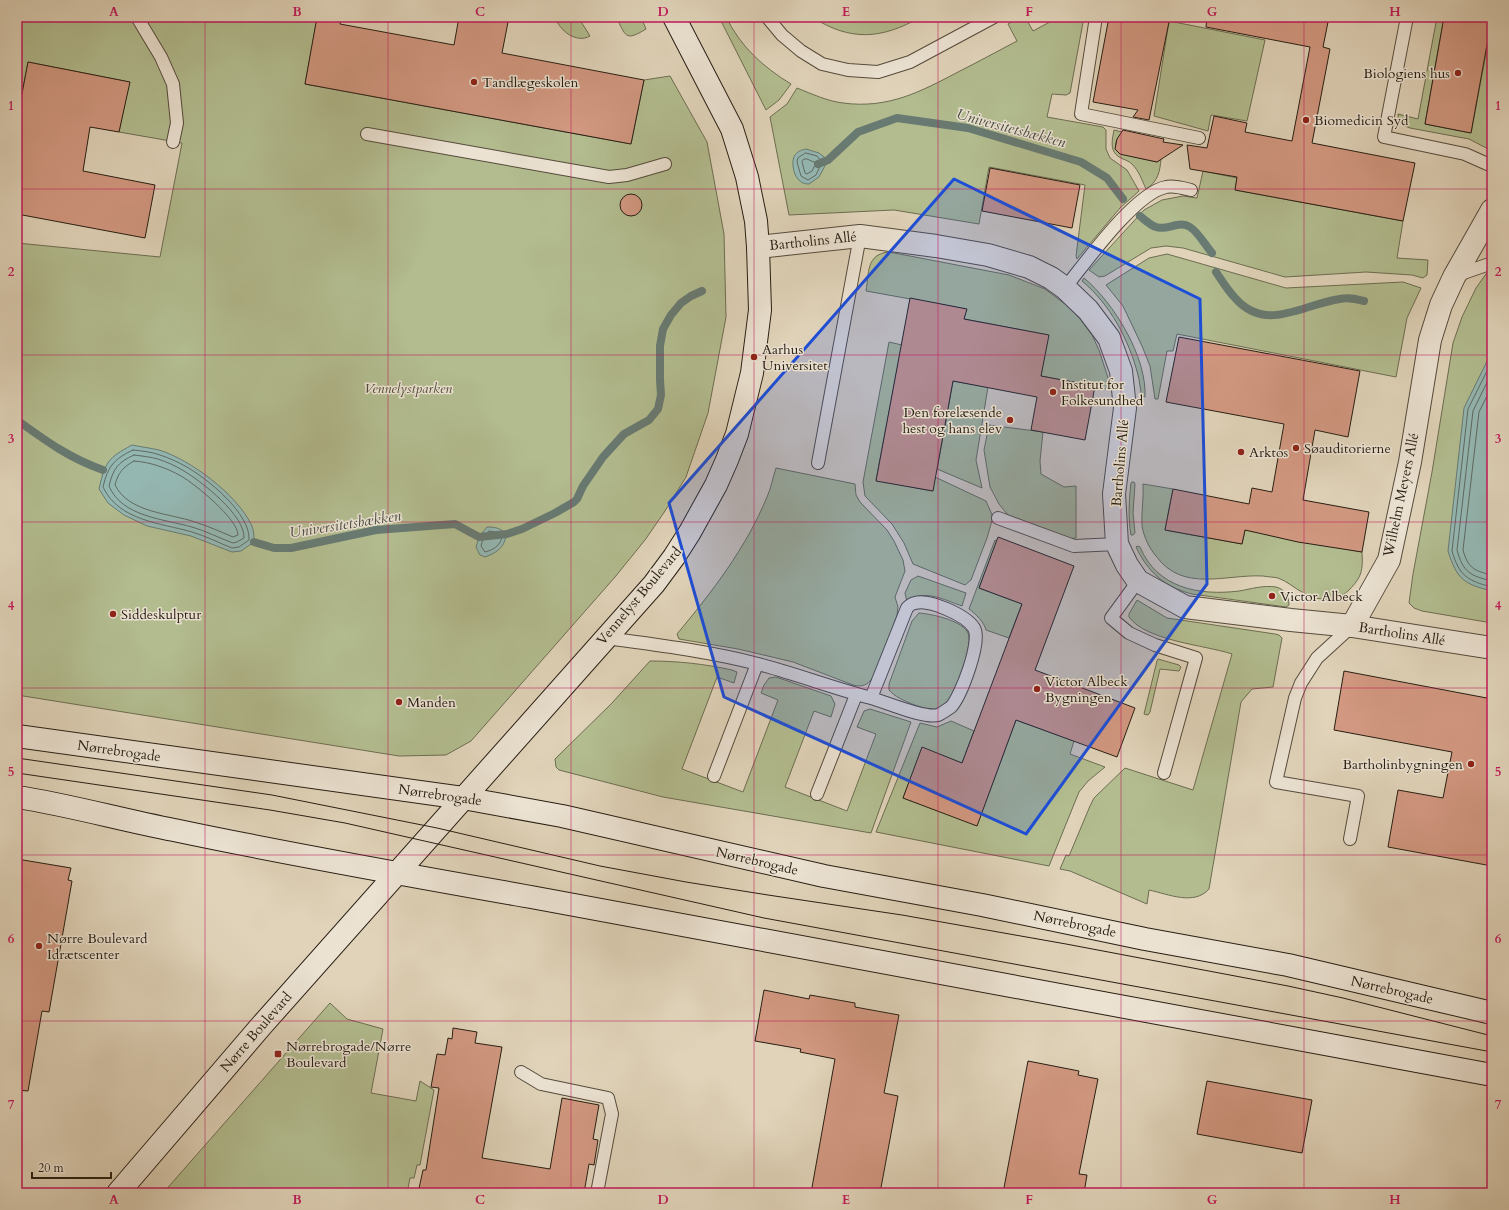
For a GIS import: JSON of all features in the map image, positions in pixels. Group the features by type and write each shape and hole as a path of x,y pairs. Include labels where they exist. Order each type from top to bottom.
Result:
{"main road":[{"name":"Vennelyst Boulevard","path":"397,874 654,584 674,557 704,509 727,460 737,434 752,373 760,310 756,221 747,177 732,129 674,17"},
{"name":"Wilhelm Meyers Allé","path":"1352,626 1388,560 1410,462 1430,340 1442,305 1454,277 1492,210"},
{"name":"Bartholins Allé","path":"758,247 860,236 936,246 988,255 1029,267 1065,288 1088,310 1109,338 1121,372 1125,408 1114,494 1117,544 1126,565 1138,581 1184,607 1352,626 1492,648"},
{"name":"Nørrebrogade","path":"17,736 463,798 562,816 824,876 982,905 1145,939 1288,965 1492,1013"},
{"path":"17,797 46,801 173,830 397,874 531,897 1492,1074"},
{"name":"Nørre Boulevard","path":"118,1193 262,1025 397,874"}],"lane":[{"path":"137,17 161,57 173,84 177,123 173,142"},
{"path":"767,17 782,35 801,51 822,64 848,70 878,72 910,62 994,17"},
{"path":"1096,17 1081,114 1199,138"},
{"path":"1407,17 1384,138 1465,154 1492,166"},
{"path":"367,134 609,177 627,175 665,164"},
{"path":"1065,288 1131,209 1146,197 1166,187 1191,190"},
{"path":"818,463 860,236"},
{"path":"1454,277 1492,263"},
{"path":"998,518 1074,546 1117,544"},
{"path":"1138,581 1111,618 1129,633 1155,645 1196,658 1164,773"},
{"path":"606,638 695,650 757,664 806,677 856,695 871,698 918,713 937,715 950,708 960,694 975,649 976,638 974,628 959,615 936,605 923,602 914,602 907,608 871,698"},
{"name":"Wilhelm Meyers Allé","path":"1350,839 1358,796 1276,782 1295,698 1302,683 1317,658 1352,626"},
{"path":"714,776 757,664"},
{"path":"817,794 856,695"},
{"path":"521,1072 542,1084 608,1098 612,1114 597,1193"}],"highlighted area":[{"path":"954,179 1200,299 1207,584 1026,834 724,697 669,503"}],"green space":[{"name":"Vennelystparken","path":"17,17 304,17 317,19 305,84 631,144 644,80 670,76 707,142 724,234 726,317 708,413 686,477 645,540 615,577 471,741 446,755 399,756 17,695 17,243 160,257 182,143 119,132 129,82 28,62 17,113"},
{"path":"555,17 578,17 590,36 585,38 574,37 560,27"},
{"path":"616,17 641,17 646,29 634,35 627,35 624,33"},
{"path":"719,17 726,17 746,47 771,71 791,84 779,100 766,110"},
{"path":"812,17 921,17 893,30 866,35 840,31"},
{"path":"1020,17 1025,17 1033,31 1059,17 1084,17 1070,93 1066,95 1052,94 1047,117 1103,127 1106,130 1106,149 1110,158 1127,170 1139,191 1120,208 1077,259 1076,256 1085,185 989,167 979,224 894,210 789,215 770,117 787,104 797,88 825,99 843,103 875,104 903,97 930,86 1017,41 1008,24"},
{"path":"1437,17 1444,17 1425,124 1471,133 1492,21 1492,151 1469,139 1410,128 1403,125 1399,120 1398,114 1418,119"},
{"path":"1169,21 1265,40 1247,121 1211,115 1208,131 1154,116"},
{"path":"1114,130 1126,133 1120,135 1116,143 1117,150 1121,154 1157,162 1161,159 1156,180 1146,189 1140,176 1131,163 1117,156 1115,153 1112,146"},
{"path":"1203,171 1237,178 1235,190 1403,221 1397,258 1428,260 1427,275 1423,278 1412,275 1366,272 1285,277 1183,248 1166,246 1151,248 1105,276 1099,277 1089,270 1144,210 1162,200 1183,196 1197,198"},
{"path":"889,252 1009,275 1045,289 1069,307 1092,335 1099,350 1112,390 1041,376 1048,335 964,319 966,309 866,291 872,260 876,256"},
{"path":"1167,254 1286,288 1403,282 1421,288 1407,318 1396,377 1177,334 1173,351 1167,351 1158,399 1155,399 1150,366 1142,346 1123,306 1106,285 1149,258"},
{"path":"1491,267 1492,623 1422,611 1414,608 1409,603 1453,343 1462,317 1476,288"},
{"path":"1084,278 1117,316 1126,332 1141,365 1145,397 1142,396 1139,378 1124,336 1101,300 1082,281"},
{"path":"889,342 902,345 876,480 932,491 935,477 986,501 993,517 987,538 971,580 965,585 913,564 904,543 892,524 865,496 863,482"},
{"path":"953,381 988,387 976,460 982,488 937,469"},
{"path":"989,425 1043,432 1040,461 1041,474 1064,487 1076,486 1076,538 1066,539 1020,522 1007,514 999,504 990,487 984,450"},
{"path":"776,468 855,484 856,495 860,502 887,530 903,560 905,571 895,597 898,607 897,615 878,668 870,681 864,685 853,685 793,662 738,649 679,639 677,634 703,602 739,552 759,516 770,490"},
{"path":"1132,482 1135,484 1133,513 1135,533 1131,535 1129,509"},
{"path":"1143,484 1173,489 1165,530 1242,544 1245,530 1362,552 1361,573 1357,581 1349,590 1332,599 1320,599 1313,597 1281,579 1276,578 1249,576 1205,579 1192,578 1179,574 1167,567 1156,556 1145,538 1142,526"},
{"path":"995,540 997,541 979,588 1022,604 1009,638 986,630 979,618 969,609"},
{"path":"1136,547 1140,547 1147,561 1157,572 1168,580 1181,586 1209,592 1239,591 1262,587 1276,587 1286,594 1289,605 1286,607 1192,594 1182,591 1165,583 1152,571 1141,556"},
{"path":"918,576 966,593 962,606 934,596 920,596 907,602 905,593 911,580"},
{"path":"1137,600 1167,618 1275,634 1282,638 1273,687 1252,689 1241,702 1209,889 1196,897 1188,898 1172,896 1149,890 1147,904 1070,871 1060,869 1066,855 1069,856 1094,798 1125,768 1193,790 1232,654 1177,641 1148,632 1137,625 1129,617 1129,614"},
{"path":"919,613 938,616 952,621 963,627 967,631 969,637 967,655 956,687 948,701 936,709 926,708 902,700 889,690 889,684 912,621"},
{"path":"1158,659 1179,665 1181,667 1179,671 1160,669 1148,715 1144,714"},
{"path":"650,661 702,665 737,672 734,683 717,677 682,769 743,792 778,700 761,693 769,678 776,677 831,696 835,704 831,717 814,711 785,787 847,811 876,734 857,727 864,711 870,709 911,722 871,833 663,797 559,770 556,767 555,759 612,703"},
{"path":"1016,720 1074,741 1070,754 1105,767 1088,781 1079,792 1049,866 876,832 920,723 937,727 951,721 974,731 962,763 922,748 903,798 977,825"},
{"path":"330,1003 347,1019 383,1029 371,1093 416,1101 420,1081 434,1090 420,1165 417,1165 414,1178 410,1178 407,1193 357,1193 355,1191 353,1193 163,1193"}],"water":[{"path":"806,149 819,153 828,160 819,177 809,184 803,183 796,177 793,167 795,155"},
{"path":"1492,351 1492,591 1474,586 1462,579 1451,560 1448,551 1464,408"},
{"path":"132,445 159,450 172,455 198,470 224,490 235,501 252,526 254,542 241,551 232,552 191,536 147,526 124,515 108,503 99,489 103,473 113,458"},
{"path":"487,527 501,530 506,536 499,550 485,557 480,555 476,547 479,537"}],"building":[{"name":"Tandlægeskolen","path":"317,17 342,17 340,24 454,45 459,17 509,17 502,53 644,80 631,144 305,84"},
{"path":"1109,17 1170,17 1149,120 1133,117 1138,110 1093,102"},
{"name":"Biomedicin Syd","path":"1207,17 1329,17 1323,47 1330,49 1312,143 1415,163 1403,221 1235,190 1237,177 1190,169 1187,145 1207,148 1214,116 1247,123 1245,132 1292,141 1310,47 1206,27"},
{"name":"Biologiens hus","path":"1444,17 1492,17 1471,133 1425,124"},
{"path":"28,62 130,82 119,132 90,127 83,171 155,185 145,238 17,214 17,120"},
{"path":"1123,130 1164,139 1163,142 1183,145 1157,162 1120,154 1115,149 1117,139"},
{"path":"990,168 1080,185 1072,228 982,211"},
{"path":"631,194 639,197 642,205 639,213 631,216 623,213 620,205 623,197"},
{"name":"Institut for Folkesundhed","path":"910,298 967,309 964,319 1049,335 1041,376 1095,386 1085,440 1031,430 1037,397 953,381 933,491 876,481"},
{"name":"Søauditorierne","path":"1179,337 1360,371 1348,437 1315,430 1303,500 1369,512 1362,552 1298,542 1245,530 1242,544 1165,530 1173,489 1249,504 1252,488 1272,492 1284,424 1166,402"},
{"name":"Victor Albeck Bygningen","path":"998,537 1074,566 1035,670 1135,708 1117,757 1016,720 977,826 903,798 922,747 962,763 1022,604 979,588"},
{"name":"Bartholinbygningen","path":"1344,671 1492,699 1492,866 1388,847 1398,790 1443,798 1452,752 1334,730"},
{"name":"Nørre Boulevard Idrætscenter","path":"17,859 71,868 68,880 72,881 49,1012 42,1011 28,1091 17,1090"},
{"path":"764,990 809,999 810,995 855,1003 855,1007 899,1015 884,1093 898,1096 880,1193 811,1193 835,1059 800,1052 801,1049 755,1041"},
{"path":"453,1028 477,1032 475,1043 502,1047 482,1158 550,1169 562,1098 599,1105 593,1139 598,1140 594,1165 589,1164 584,1193 418,1193 423,1170 426,1170 439,1088 431,1087 437,1054 445,1055 448,1038 452,1039"},
{"path":"1028,1061 1079,1071 1078,1075 1098,1079 1079,1174 1087,1175 1084,1193 1003,1193"},
{"path":"1207,1081 1312,1100 1302,1153 1197,1134"}],"waterway":[{"name":"Universitetsbækken","path":"818,164 828,160 858,132 897,118 968,128 1081,162 1107,178 1123,199"},
{"name":"Universitetsbækken","path":"1140,216 1150,224 1160,228 1177,225 1186,225 1190,227 1212,253"},
{"name":"Universitetsbækken","path":"1216,272 1236,299 1248,309 1260,314 1286,314 1343,298 1352,298 1364,301"},
{"name":"Universitetsbækken","path":"254,542 274,548 291,548 376,530 455,524 479,537 507,534 522,529 555,513 577,499 583,486 603,457 624,434 649,420 658,409 661,395 660,346 663,329 671,315 681,303 702,291"},
{"name":"Universitetsbækken","path":"17,420 68,454 103,470"}],"tram line":[{"path":"17,758 272,795 437,828 600,866 686,882 902,915 1066,944 1288,986 1343,998 1492,1036"},
{"path":"17,773 270,810 345,823 764,918 1492,1052"}],"place":[{"name":"Biologiens hus","path":"1458,73"},
{"name":"Tandlægeskolen","path":"474,82"},
{"name":"Biomedicin Syd","path":"1306,120"},
{"name":"Aarhus Universitet","path":"754,357"},
{"name":"Institut for Folkesundhed","path":"1053,392"},
{"name":"Den forelæsende hest og hans elev","path":"1010,420"},
{"name":"Søauditorierne","path":"1296,448"},
{"name":"Arktos","path":"1241,452"},
{"name":"Victor Albeck","path":"1272,596"},
{"name":"Siddeskulptur","path":"113,614"},
{"name":"Victor Albeck Bygningen","path":"1037,689"},
{"name":"Manden","path":"399,702"},
{"name":"Bartholinbygningen","path":"1471,764"},
{"name":"Nørre Boulevard Idrætscenter","path":"39,946"},
{"name":"Nørrebrogade/Nørre Boulevard","path":"278,1054"}]}
